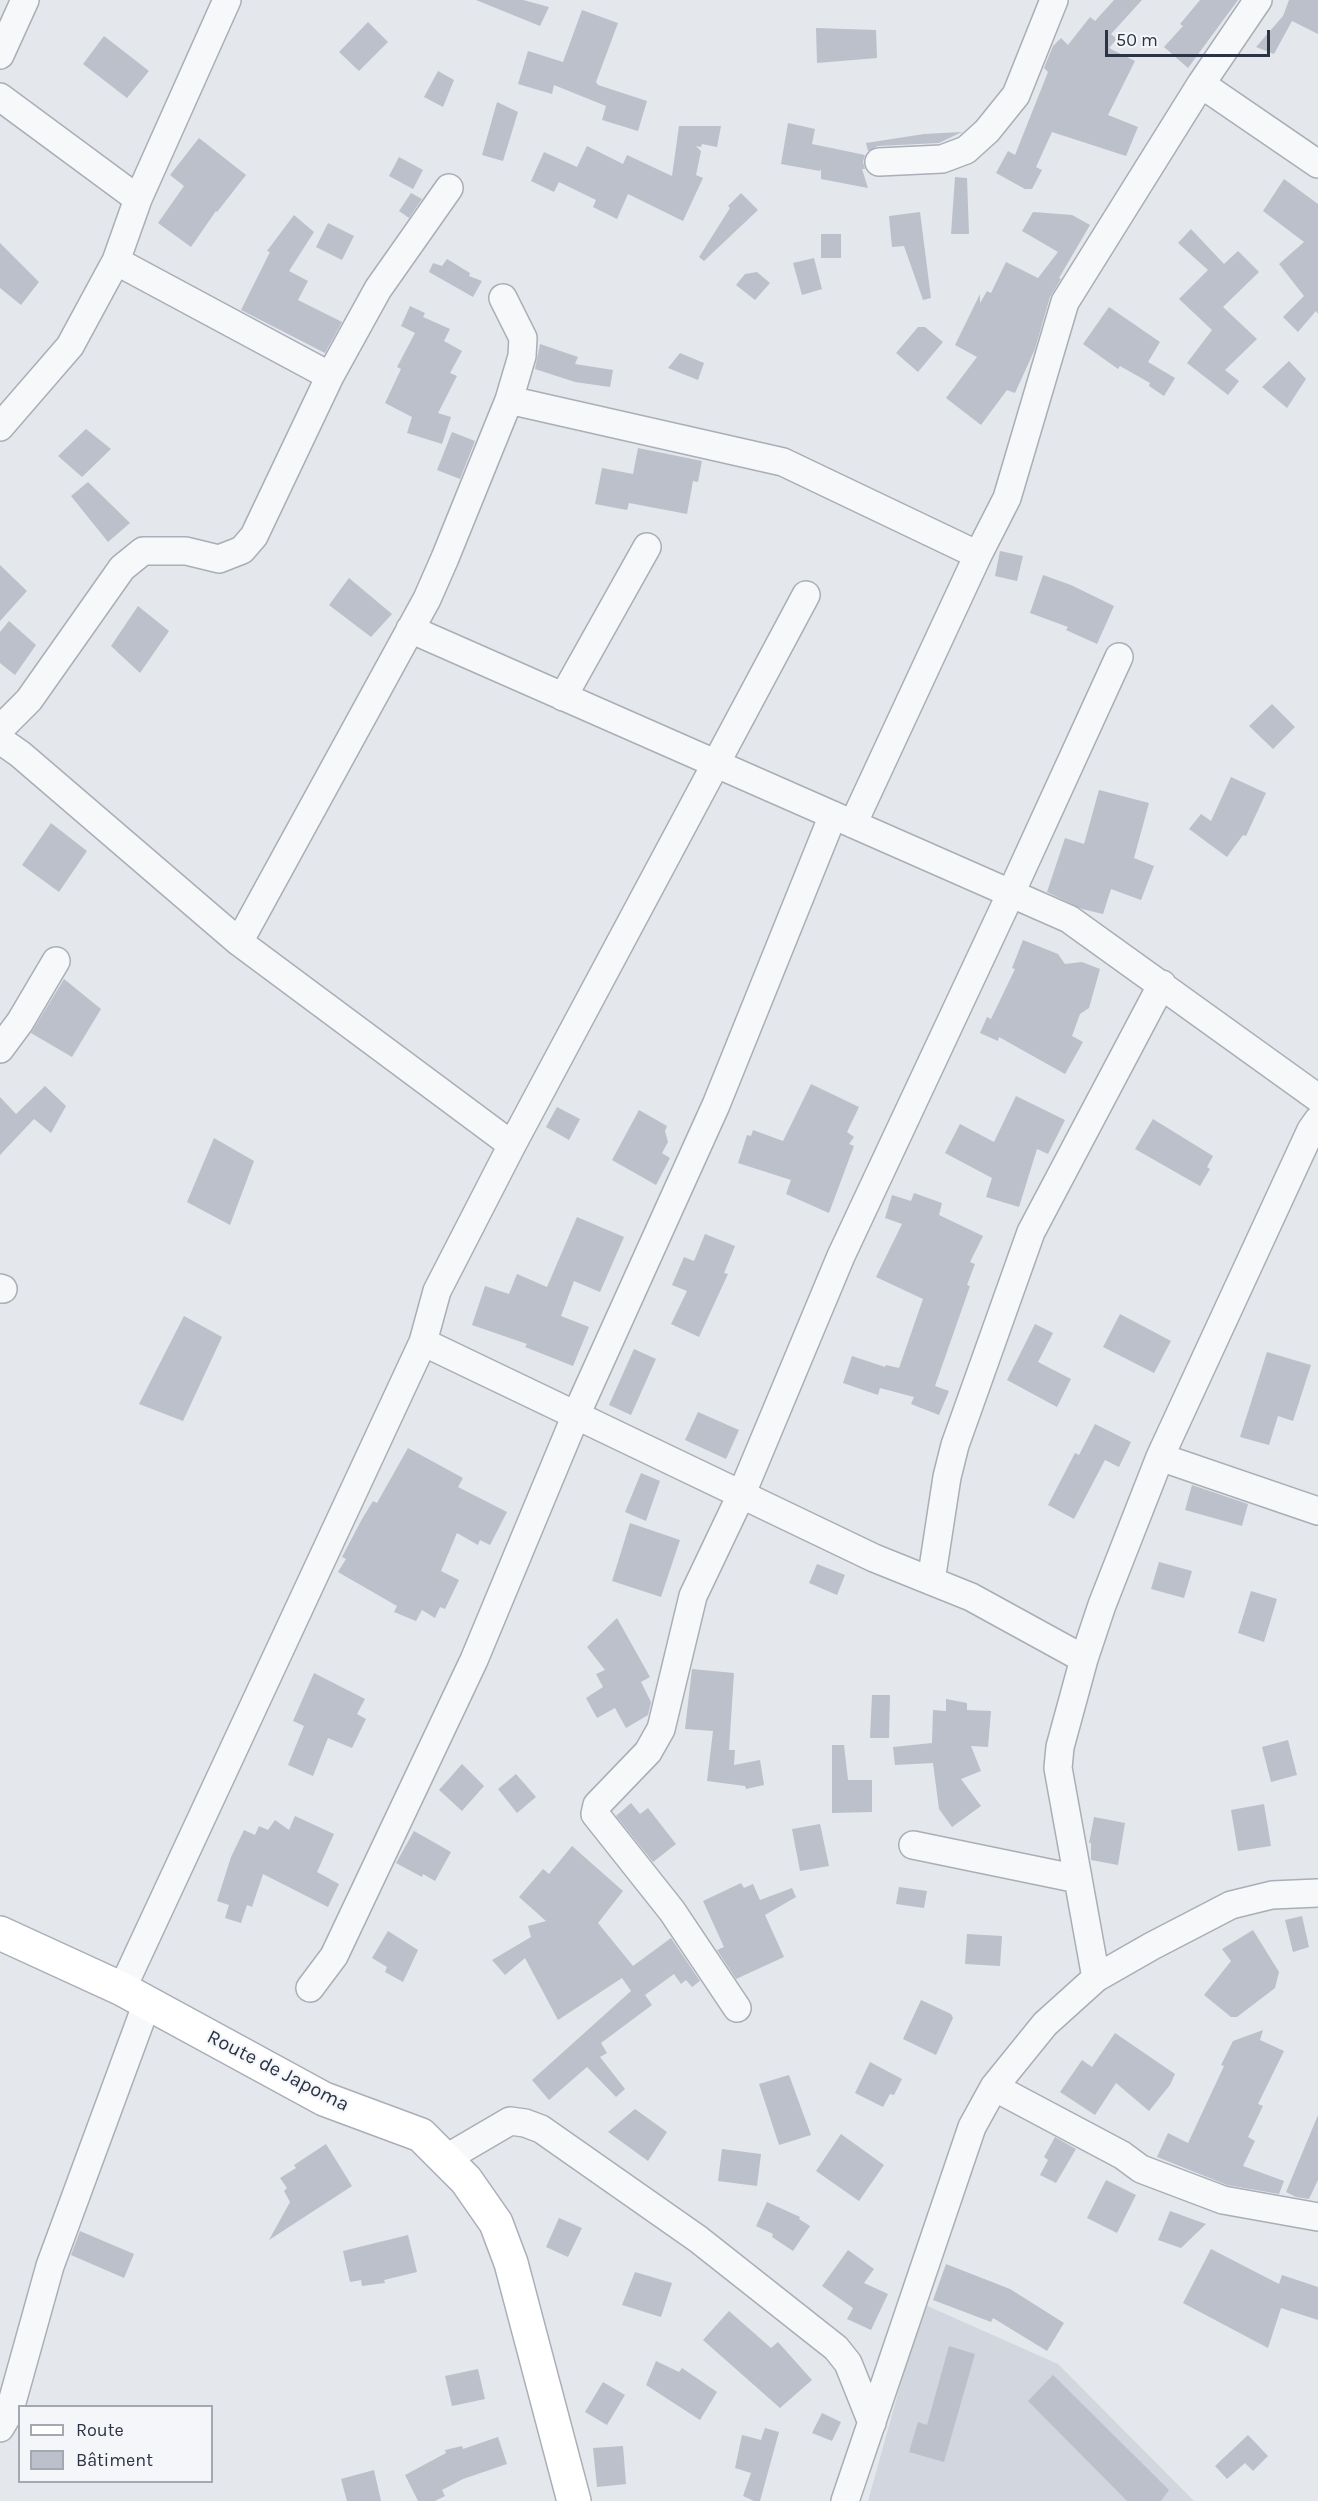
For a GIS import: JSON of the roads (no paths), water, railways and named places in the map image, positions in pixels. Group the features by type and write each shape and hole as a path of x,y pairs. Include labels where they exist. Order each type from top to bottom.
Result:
{"street":[{"path":"0,55 25,0"},
{"path":"0,427 70,346 116,261 138,199 226,0"},
{"path":"879,162 942,159 966,150 987,131 1016,95 1054,0"},
{"path":"310,1988 334,1956 474,1660 576,1415 843,820 1007,498 1065,302 1075,282 1201,84 1258,0"},
{"path":"1201,84 1318,164"},
{"path":"0,97 138,199"},
{"path":"0,729 29,700 122,568 143,551 186,551 219,559 242,550 254,536 330,376 378,289 449,188"},
{"path":"116,261 330,376"},
{"path":"239,942 427,599 445,558 509,400 522,356 523,338 503,298"},
{"path":"509,400 783,462 978,555"},
{"path":"563,697 647,547"},
{"path":"0,2428 9,2413 50,2266 135,1996 423,1342 436,1291 806,595"},
{"path":"410,629 1070,919 1318,1098"},
{"path":"737,2008 672,1911 595,1814 601,1799 638,1765 661,1729 693,1596 742,1493 841,1256 1011,894 1119,657"},
{"path":"0,740 20,754 239,942 512,1145"},
{"path":"0,1049 20,1022 56,961"},
{"path":"932,1581 947,1477 955,1445 1031,1232 1162,984"},
{"path":"1096,1978 1058,1768 1060,1747 1084,1659 1102,1605 1160,1457 1311,1130 1318,1120"},
{"path":"423,1342 874,1558 971,1597 1084,1659"},
{"path":"1160,1457 1318,1511"},
{"path":"913,1845 1078,1879"},
{"path":"845,2501 972,2127 994,2087 1045,2024 1096,1978 1231,1905 1272,1895 1318,1893"},
{"name":"Route de Japoma","path":"0,1933 135,1996 324,2099 421,2135 466,2180 496,2223 511,2263 574,2501"},
{"path":"994,2087 1122,2155 1141,2169 1223,2200 1318,2217"},
{"path":"445,2159 510,2121 525,2123 541,2129 698,2239 836,2348 848,2363 872,2423"}]}
